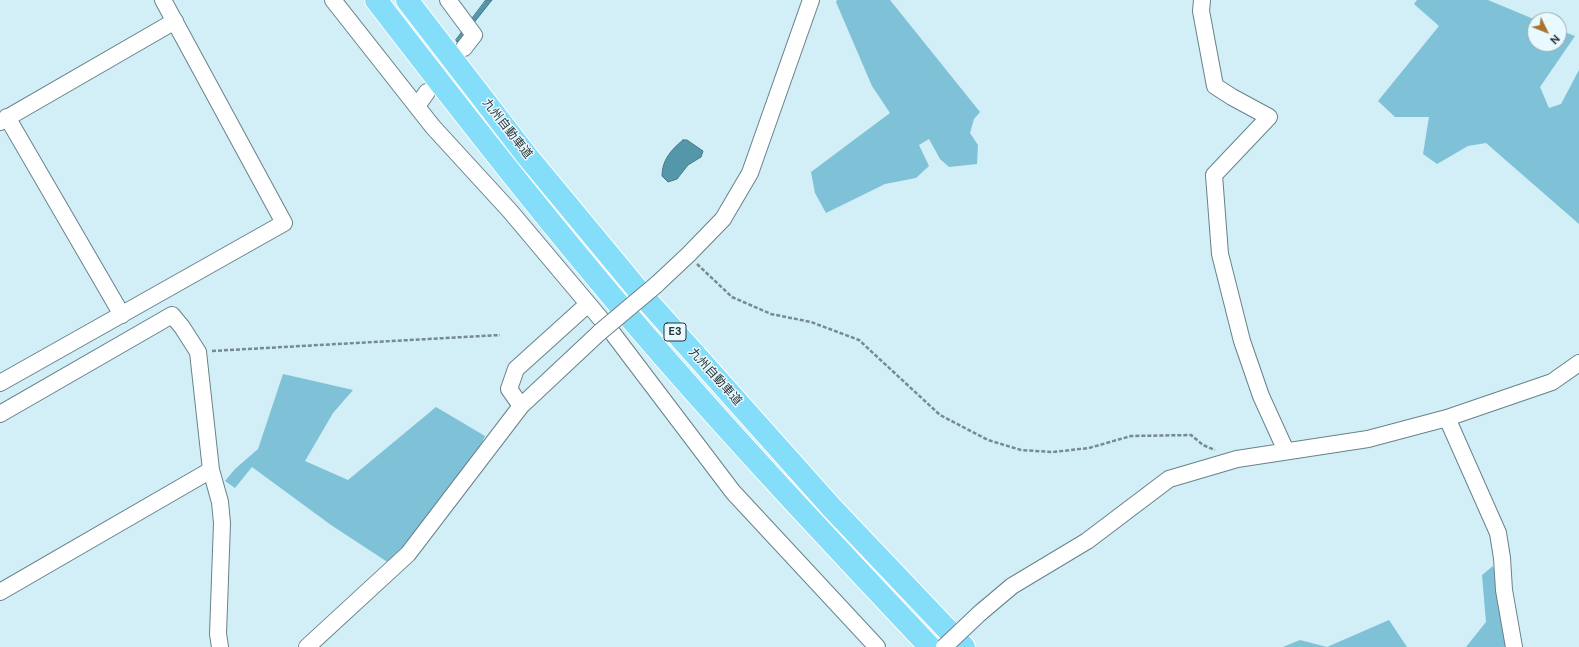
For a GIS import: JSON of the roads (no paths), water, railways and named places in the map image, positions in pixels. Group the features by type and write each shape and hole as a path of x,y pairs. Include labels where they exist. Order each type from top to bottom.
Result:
{"highway":[{"name":"九州自動車道","path":"376,0 446,92 540,209 644,334 783,491 930,647"},
{"name":"九州自動車道","path":"407,0 527,156 643,296 832,508 964,647"}],"street":[{"path":"0,383 284,223 163,0"},
{"path":"333,0 434,127 510,211 645,374 733,492 877,647"},
{"path":"448,0 474,35 464,48"},
{"path":"307,647 408,554 522,406 600,332 656,285 723,219 750,173 811,0"},
{"path":"1202,0 1201,11 1215,86 1269,117 1214,175 1220,254 1242,341 1260,396 1286,451"},
{"path":"122,315 4,119 175,21"},
{"path":"417,106 427,92"},
{"path":"522,406 509,389 516,369 588,304"},
{"path":"0,414 172,315 182,327 198,352 211,470 220,502 222,523 218,634 220,647"},
{"path":"944,647 980,613 1012,586 1086,541 1169,479 1236,459 1368,440 1447,418 1552,382 1579,363"},
{"path":"1447,418 1498,533 1502,558 1504,590 1514,647"},
{"path":"0,592 211,470"}]}
